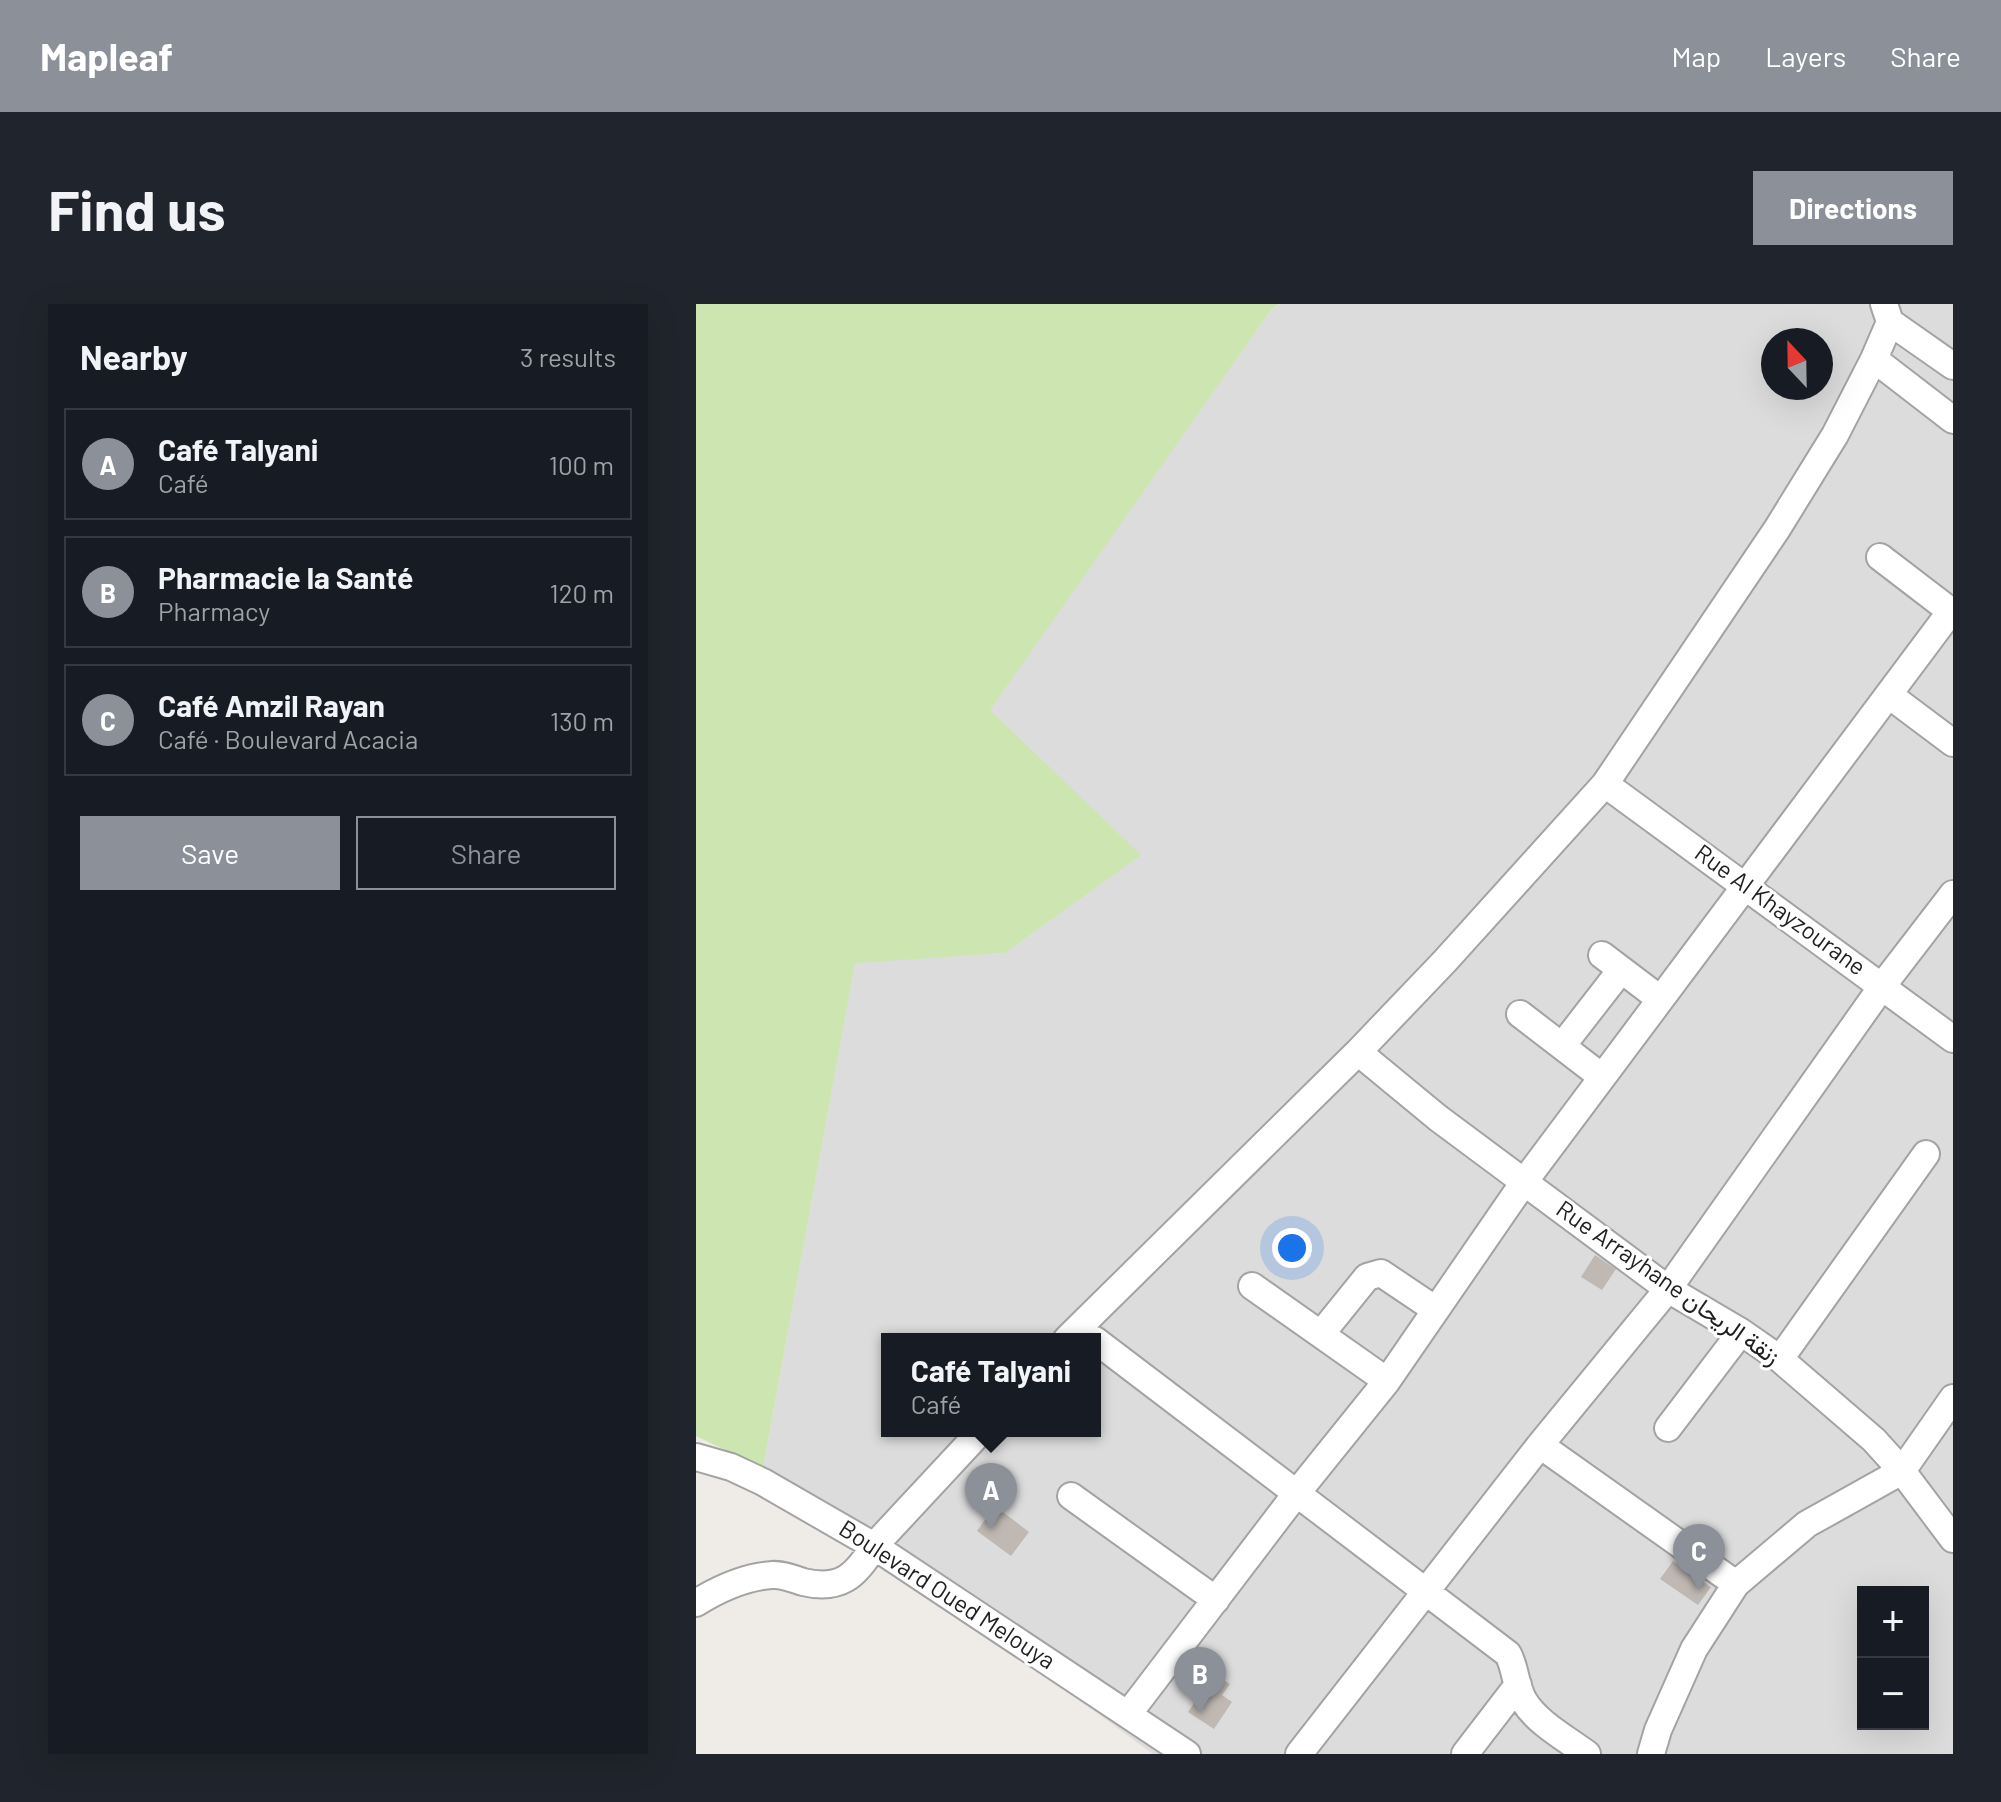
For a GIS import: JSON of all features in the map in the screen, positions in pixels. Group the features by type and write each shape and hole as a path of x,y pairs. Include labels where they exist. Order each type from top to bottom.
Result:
{"street":[{"path":"1087,1333 1445,961 1605,784 1777,529 1835,435 1874,359 1887,313 1953,366"},
{"path":"1874,359 1953,420"},
{"path":"1129,1713 1296,1494 1387,1381 1524,1182 1952,612 1880,557"},
{"path":"1889,695 1953,743"},
{"name":"Rue Al Khayzourane","path":"1605,784 1953,1039"},
{"path":"1299,1754 1540,1445 1668,1289 1883,985 1953,894"},
{"path":"1562,1046 1612,962 1660,999"},
{"path":"1520,1014 1602,1077"},
{"name":"Rue Arrayhane زنقة الريحان","path":"1358,1052 1438,1118 1668,1289 1780,1359 1874,1440 1902,1471 1953,1539"},
{"path":"1780,1359 1926,1154"},
{"path":"1321,1334 1372,1274 1381,1273 1436,1310"},
{"path":"1252,1286 1387,1381"},
{"path":"1668,1428 1741,1332"},
{"path":"1101,1349 1508,1654 1516,1668 1524,1702 1536,1716 1587,1754"},
{"path":"1651,1754 1658,1730 1694,1649 1736,1584 1807,1524 1902,1471 1953,1398"},
{"path":"696,1603 725,1585 775,1574 821,1586 847,1580 874,1546 975,1437"},
{"path":"1540,1445 1736,1584"},
{"name":"Boulevard Oued Melouya","path":"696,1457 731,1467 763,1482 874,1546 1187,1754"},
{"path":"1071,1496 1216,1600"},
{"path":"1465,1754 1518,1685"}],"shaded area":[{"path":"1281,304 1953,304 1953,1754 1153,1754 763,1468 855,962 1005,953 1140,855 989,710 1271,310"}],"green space":[{"path":"696,304 1280,304 1271,310 990,710 1141,855 1005,953 855,963 763,1468 696,1436"}],"building":[{"path":"1595,1255 1616,1269 1602,1290 1581,1277"},
{"path":"995,1506 1029,1532 1011,1556 977,1531"},
{"path":"1673,1561 1711,1587 1698,1605 1660,1579"},
{"path":"1214,1674 1230,1684 1222,1695 1232,1702 1214,1729 1188,1712"}],"place":[{"name":"Café Talyani","path":"991,1529"},
{"name":"Café Amzil Rayan","path":"1699,1590"},
{"name":"Pharmacie la Santé","path":"1200,1713"}]}
